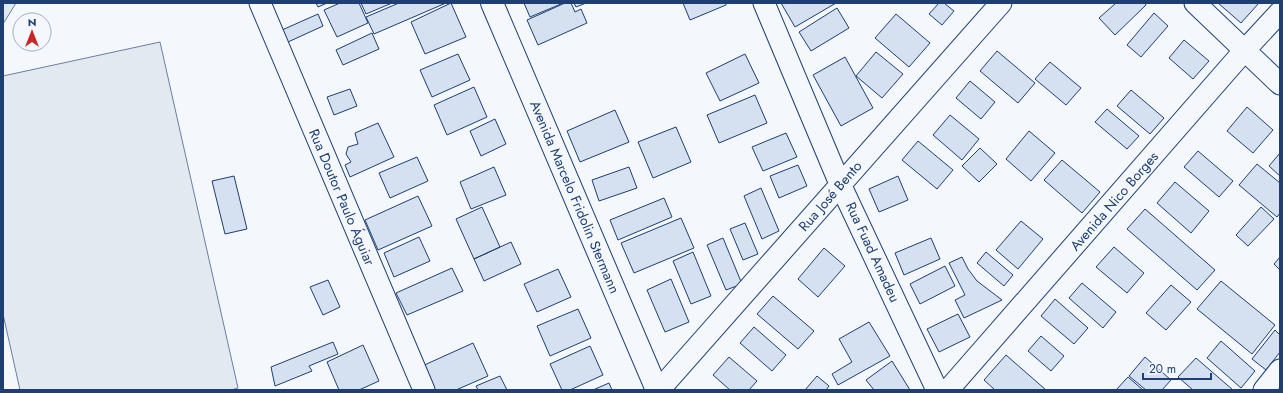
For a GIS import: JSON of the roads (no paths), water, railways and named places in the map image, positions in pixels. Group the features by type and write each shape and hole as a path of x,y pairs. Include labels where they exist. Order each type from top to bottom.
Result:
{"street":[{"name":"Rua Doutor Paulo Águiar","path":"260,3 424,390"},
{"name":"Avenida Marcelo Fridolin Stermann","path":"492,3 658,390"},
{"name":"Rua Fuad Amadeu","path":"764,3 840,184 937,390"},
{"name":"Rua José Bento","path":"658,390 1001,3"},
{"path":"1194,3 1280,84"},
{"name":"Avenida Nico Borges","path":"948,390 1244,51 1280,12"},
{"path":"1264,390 1280,370"}]}
